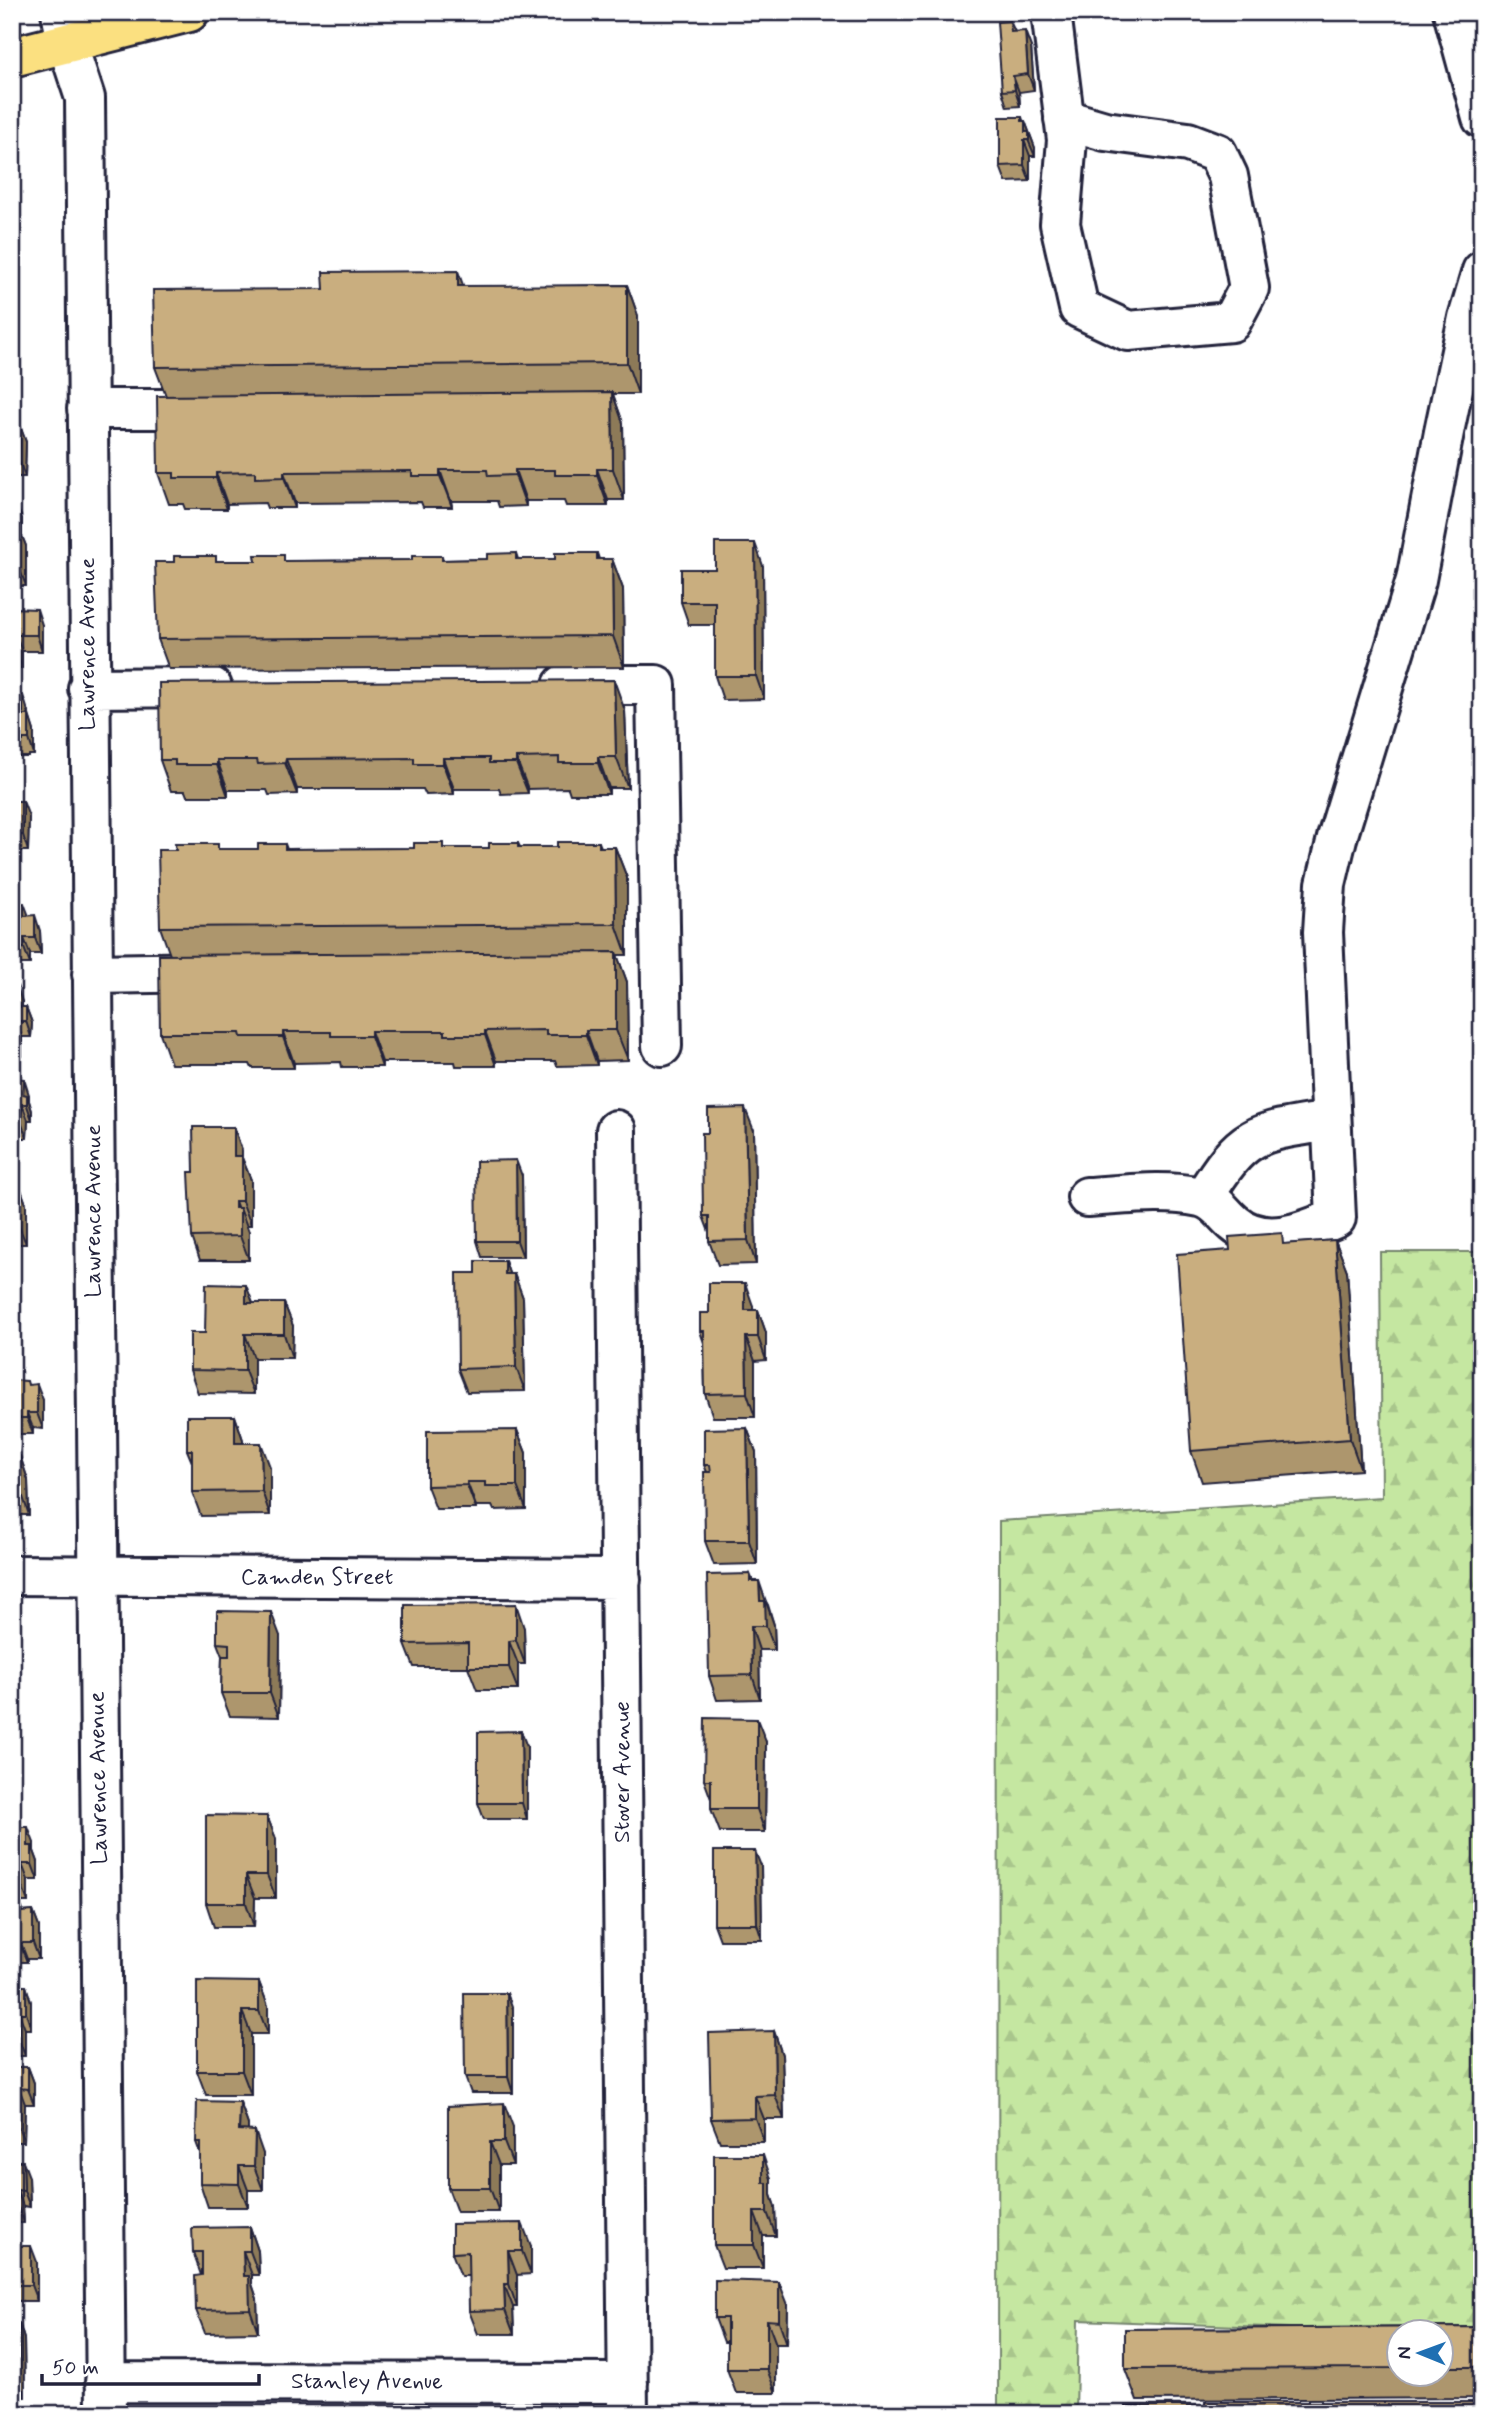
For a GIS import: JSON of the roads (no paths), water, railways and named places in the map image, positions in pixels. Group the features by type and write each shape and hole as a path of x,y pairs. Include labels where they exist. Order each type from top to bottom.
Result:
{"main road":[{"path":"12,57 64,27 189,12"}],"street":[{"path":"1051,12 1064,119 1067,140 1060,224 1079,308 1128,331 1231,322 1249,288 1228,176 1217,153 1188,142 1105,131 1064,119"},
{"path":"1452,12 1482,118"},
{"name":"Lawrence Avenue","path":"64,27 85,98 88,688 106,2398"},
{"path":"1087,1196 1177,1194 1204,1197 1219,1206 1236,1225 1262,1237 1307,1231 1336,1218 1323,932 1326,884 1337,838 1416,580 1446,419 1468,318 1482,271"},
{"path":"87,409 251,409"},
{"path":"532,685 656,685 662,1046"},
{"path":"88,688 241,687"},
{"path":"92,974 244,972"},
{"path":"1204,1197 1220,1170 1237,1150 1256,1136 1280,1129 1331,1121"},
{"name":"Stover Avenue","path":"616,1130 628,2398"},
{"name":"Camden Street","path":"12,1575 621,1579"},
{"name":"Stanley Avenue","path":"106,2398 628,2398"}]}
